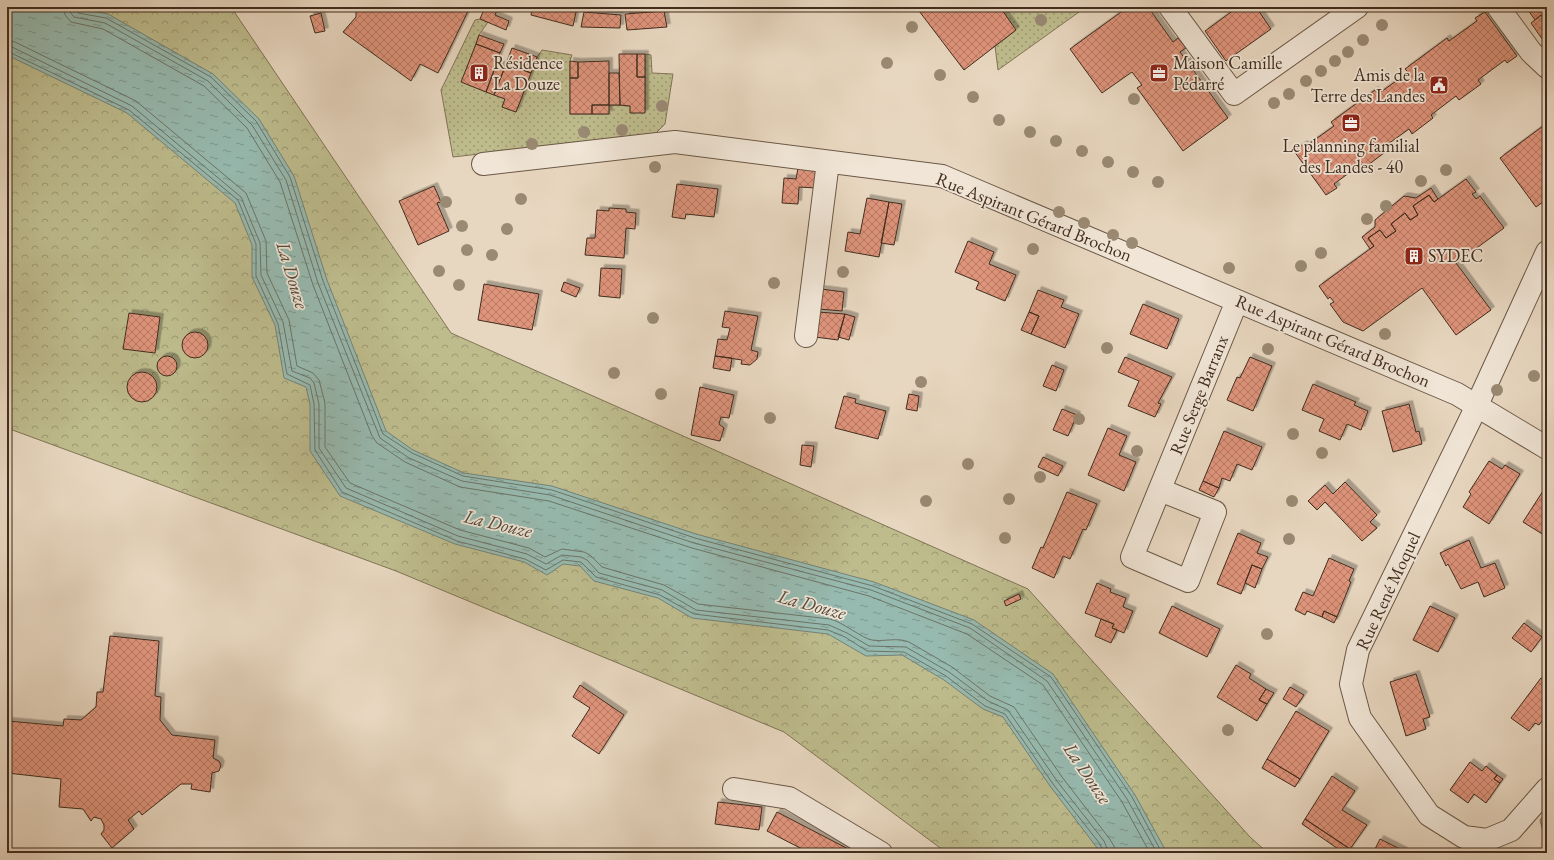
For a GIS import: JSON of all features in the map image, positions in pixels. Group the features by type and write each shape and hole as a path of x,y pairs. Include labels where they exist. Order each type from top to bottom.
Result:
{"street":[{"path":"1170,7 1234,94 1357,7"},
{"path":"1498,7 1531,52 1547,67"},
{"name":"Rue Aspirant Gérard Brochon","path":"483,164 675,142 942,176 1450,391 1477,404 1547,448"},
{"path":"806,336 828,162"},
{"name":"Rue René Moquel","path":"1547,252 1477,404 1358,650 1351,684 1360,718 1429,815 1464,837 1487,840 1511,830 1547,789"},
{"name":"Rue Serge Barranx","path":"1160,490 1237,300"},
{"path":"734,789 788,798 881,853"}],"green space":[{"path":"7,7 231,7 451,333 1028,589 1250,837 1268,853 947,853 784,732 396,571 7,428"},
{"path":"998,7 1086,7 998,70 995,46 1015,31"},
{"path":"480,19 488,22 479,35 462,82 505,99 502,107 516,112 537,57 542,50 572,55 570,61 570,114 609,114 609,105 630,106 631,113 645,112 645,54 651,55 652,73 673,74 665,124 655,134 453,157 441,90 475,20"},
{"path":"1547,811 1547,848 1540,820"}],"water":[{"name":"La Douze","path":"7,7 68,7 108,14 213,74 259,119 294,176 327,280 386,431 413,450 464,473 552,486 696,534 874,582 974,620 1053,674 1135,795 1167,853 1101,853 1050,786 1003,717 983,709 944,680 902,655 866,656 828,634 692,618 658,598 594,581 580,566 563,564 547,575 524,562 455,544 340,496 310,451 310,404 306,387 284,378 275,325 252,277 252,245 235,203 127,113 7,55"}],"building":[{"path":"356,7 470,7 438,73 420,64 411,81 343,32 356,17"},
{"path":"485,7 497,10 495,15 509,21 506,30 480,19"},
{"path":"532,7 555,7 576,12 573,26 531,15"},
{"path":"916,7 1000,7 1016,30 964,70"},
{"path":"1128,7 1148,7 1173,42 1178,38 1186,48 1180,52 1228,118 1183,151 1137,88 1142,85 1132,72 1102,93 1070,49"},
{"path":"1238,7 1256,7 1271,29 1226,61 1205,31"},
{"path":"1526,7 1547,7 1547,24 1541,15 1535,20"},
{"path":"664,11 667,27 627,30 625,14"},
{"path":"584,12 621,15 620,28 581,27"},
{"path":"1485,12 1517,56 1507,63 1505,60 1478,80 1481,84 1459,100 1456,96 1431,115 1433,118 1412,134 1409,129 1381,149 1384,153 1364,168 1361,164 1334,184 1337,188 1326,195 1294,151 1304,144 1306,146 1334,126 1331,122 1375,90 1378,94 1399,79 1408,72 1405,69 1447,38 1449,41 1477,21 1475,18"},
{"path":"321,13 325,31 315,33 310,16"},
{"path":"1541,15 1547,24 1547,41 1545,43 1531,23"},
{"path":"479,35 504,44 500,53 476,44"},
{"name":"Résidence La Douze","path":"476,44 500,53 486,92 461,82"},
{"path":"512,48 529,54 523,70 531,73 516,112 502,107 505,99 494,95"},
{"path":"529,54 537,57 531,73 523,70"},
{"path":"619,54 637,54 637,77 645,77 645,113 630,113 630,106 620,105"},
{"path":"637,54 645,54 645,77 637,77"},
{"path":"570,61 578,62 578,78 570,78"},
{"path":"609,61 609,105 592,105 592,114 570,114 570,78 578,78 578,62"},
{"path":"497,63 505,67 494,95 486,92"},
{"path":"609,73 619,73 620,105 609,105"},
{"path":"592,105 609,105 609,114 592,114"},
{"path":"1547,123 1547,199 1536,207 1500,158"},
{"path":"798,168 818,169 816,188 799,187 798,204 782,203 784,178 796,179"},
{"name":"SYDEC","path":"1466,179 1476,192 1472,194 1476,199 1480,196 1504,228 1456,263 1491,310 1456,335 1422,288 1363,331 1343,322 1330,304 1334,302 1330,297 1328,299 1319,286 1374,246 1368,238 1380,230 1386,238 1396,231 1391,224 1405,213 1410,220 1418,215 1413,206 1429,195 1434,202"},
{"path":"677,184 718,189 714,217 686,214 685,219 672,217"},
{"path":"434,186 441,202 437,203 449,231 418,245 399,201"},
{"path":"1431,188 1438,199 1434,202 1429,195 1413,206 1418,215 1410,220 1405,213 1391,224 1396,231 1386,238 1380,230 1368,238 1374,246 1370,249 1362,237 1375,227 1375,220 1404,196 1416,198"},
{"path":"867,198 889,202 879,257 845,251 848,232 860,234"},
{"path":"889,202 902,204 894,245 881,243"},
{"path":"609,208 626,209 626,212 636,213 635,229 626,228 624,258 585,255 587,238 595,238 597,210 609,211"},
{"path":"968,241 994,252 989,264 1016,275 1005,301 976,289 979,282 955,272"},
{"path":"601,268 622,269 620,298 599,296"},
{"path":"564,282 580,288 576,297 561,291"},
{"path":"484,284 539,294 532,330 478,320"},
{"path":"821,289 844,292 842,311 819,309"},
{"path":"1038,290 1064,300 1061,307 1079,314 1065,348 1031,334 1039,316 1029,312"},
{"path":"1143,304 1179,319 1167,349 1130,334"},
{"path":"725,311 758,316 751,350 758,352 757,359 750,365 741,364 742,360 715,356 718,339 727,340 730,328 722,327"},
{"path":"818,312 845,314 838,340 815,337"},
{"path":"1029,312 1039,316 1031,334 1021,330"},
{"path":"129,313 160,317 155,353 123,349"},
{"path":"845,314 855,317 849,340 838,337"},
{"path":"195,332 204,336 208,345 204,354 195,358 186,354 182,345 186,336"},
{"path":"163,356 171,356 177,362 177,370 171,376 163,376 157,370 157,362"},
{"path":"715,356 732,358 730,371 713,368"},
{"path":"1125,357 1172,377 1158,403 1161,404 1155,417 1128,406 1139,381 1118,372"},
{"path":"1250,357 1272,366 1253,411 1227,400 1237,377 1240,378"},
{"path":"1052,365 1064,370 1056,391 1043,386"},
{"path":"142,372 153,376 157,387 153,398 142,402 131,398 127,387 131,376"},
{"path":"1313,384 1356,402 1354,405 1368,411 1361,430 1347,424 1340,440 1319,431 1324,419 1302,410"},
{"path":"700,387 734,395 729,418 721,417 719,424 724,428 720,441 691,435"},
{"path":"909,394 919,396 917,411 906,409"},
{"path":"844,396 856,399 855,403 886,411 878,439 835,428"},
{"path":"1409,404 1416,432 1419,431 1422,444 1393,452 1382,411"},
{"path":"1062,409 1077,415 1068,436 1053,430"},
{"path":"1108,428 1127,436 1119,455 1136,462 1124,491 1088,475"},
{"path":"1224,431 1262,447 1252,470 1237,464 1230,481 1222,478 1219,488 1203,481"},
{"path":"802,445 814,446 811,467 800,465"},
{"path":"1043,457 1063,466 1058,476 1038,467"},
{"path":"1489,461 1502,469 1505,465 1520,474 1489,524 1463,507 1471,494 1469,492"},
{"path":"1203,481 1219,488 1214,497 1199,490"},
{"path":"1345,482 1377,515 1370,522 1377,528 1362,541 1325,502 1317,510 1308,501 1325,485 1333,494"},
{"path":"1543,491 1547,494 1547,537 1523,522"},
{"path":"1067,492 1097,504 1086,530 1083,529 1070,559 1063,556 1054,578 1032,568 1041,547 1043,548"},
{"path":"1238,533 1261,543 1257,553 1268,557 1262,569 1252,565 1241,594 1217,584"},
{"path":"1469,540 1481,568 1495,563 1505,588 1484,597 1478,582 1461,589 1448,564 1446,566 1440,553"},
{"path":"1329,558 1354,569 1349,581 1351,582 1337,617 1324,611 1322,617 1307,611 1305,615 1295,610 1303,592 1313,596"},
{"path":"1252,565 1262,569 1255,588 1245,583"},
{"path":"1097,583 1111,589 1110,592 1126,598 1123,607 1133,611 1124,633 1112,628 1114,624 1085,613"},
{"path":"1019,594 1021,599 1006,606 1004,601"},
{"path":"1172,606 1220,629 1207,657 1159,633"},
{"path":"1430,606 1455,618 1438,652 1413,640"},
{"path":"1324,611 1337,617 1334,623 1322,617"},
{"path":"1101,619 1114,624 1112,628 1117,630 1111,643 1095,636"},
{"path":"1524,623 1542,637 1531,652 1512,638"},
{"path":"110,636 159,641 155,696 161,697 160,720 172,735 215,740 213,758 219,761 221,765 219,771 212,773 210,792 191,789 192,784 181,784 142,815 139,811 128,820 134,829 112,848 101,834 104,830 104,825 101,819 94,817 91,821 83,809 59,807 61,779 7,773 8,721 63,726 64,719 81,720 96,707 97,692 103,692"},
{"path":"1236,665 1251,674 1249,678 1266,689 1259,700 1267,704 1257,721 1217,697"},
{"path":"1416,674 1430,717 1423,719 1426,729 1406,736 1390,682"},
{"path":"1541,678 1547,682 1547,714 1539,725 1535,723 1529,731 1511,718"},
{"path":"580,685 624,715 599,754 572,736 590,708 573,697"},
{"path":"1290,687 1304,695 1296,707 1283,699"},
{"path":"1266,689 1274,693 1267,704 1259,700"},
{"path":"1296,711 1329,731 1300,779 1267,759"},
{"path":"1267,759 1300,779 1295,787 1262,768"},
{"path":"1470,762 1482,771 1486,766 1497,775 1494,779 1500,783 1486,803 1474,794 1468,803 1450,790"},
{"path":"1497,775 1503,779 1500,783 1494,779"},
{"path":"1332,776 1355,791 1342,810 1367,825 1350,849 1305,819"},
{"path":"718,802 762,807 759,830 715,824"},
{"path":"777,812 856,853 810,853 767,831"},
{"path":"1305,819 1350,849 1348,853 1344,853 1302,824"},
{"path":"1380,839 1404,851 1403,853 1373,853"}],"place":[{"name":"Résidence La Douze","path":"479,73"},
{"name":"Maison Camille Pédarré","path":"1159,73"},
{"name":"Amis de la Terre des Landes","path":"1439,85"},
{"name":"Le planning familial des Landes - 40","path":"1351,123"},
{"name":"SYDEC","path":"1414,256"}]}
